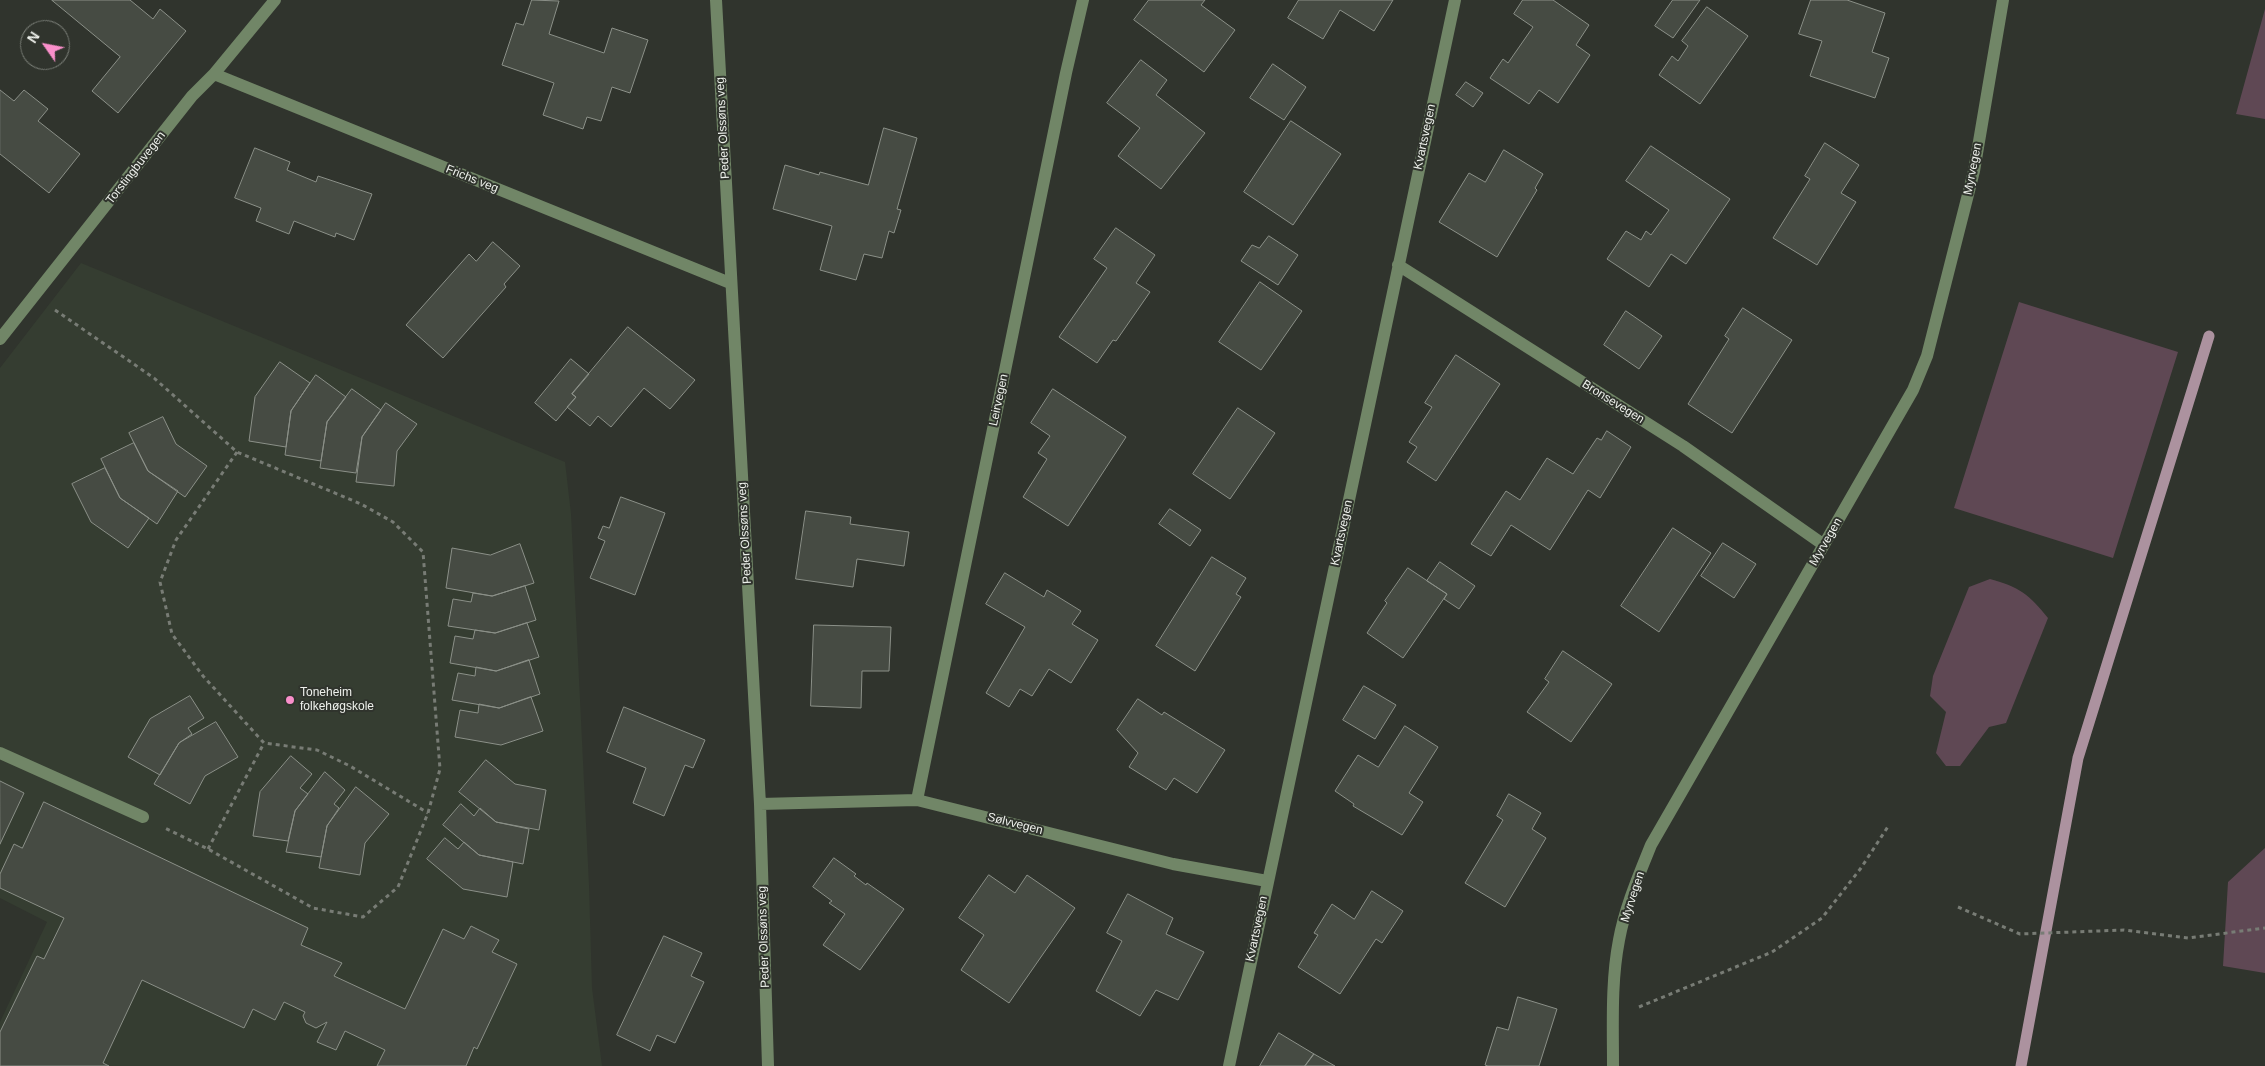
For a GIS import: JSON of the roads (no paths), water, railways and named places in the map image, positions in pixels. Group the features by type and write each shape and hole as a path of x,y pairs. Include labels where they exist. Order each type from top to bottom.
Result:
{"street":[{"name":"Torstingbuvegen","path":"0,339 192,96 214,74 275,0"},
{"name":"Peder Olssøns veg","path":"716,0 760,804 768,1066"},
{"name":"Leirvegen","path":"917,800 1066,73 1084,0"},
{"name":"Kvartsvegen","path":"1228,1066 1455,0"},
{"name":"Myrvegen","path":"1613,1066 1619,939 1636,884 1651,845 1913,390 1927,356 1974,171 2003,0"},
{"name":"Frichs veg","path":"214,74 730,283"},
{"name":"Bronsevegen","path":"1398,265 1682,446 1824,545"},
{"path":"0,753 143,817"},
{"name":"Sølvvegen","path":"760,804 917,800 1173,864 1267,881"}],"waterway":[{"path":"2021,1066 2078,758 2209,336"}],"place":[{"name":"Toneheim folkehøgskole","path":"290,700"}]}
